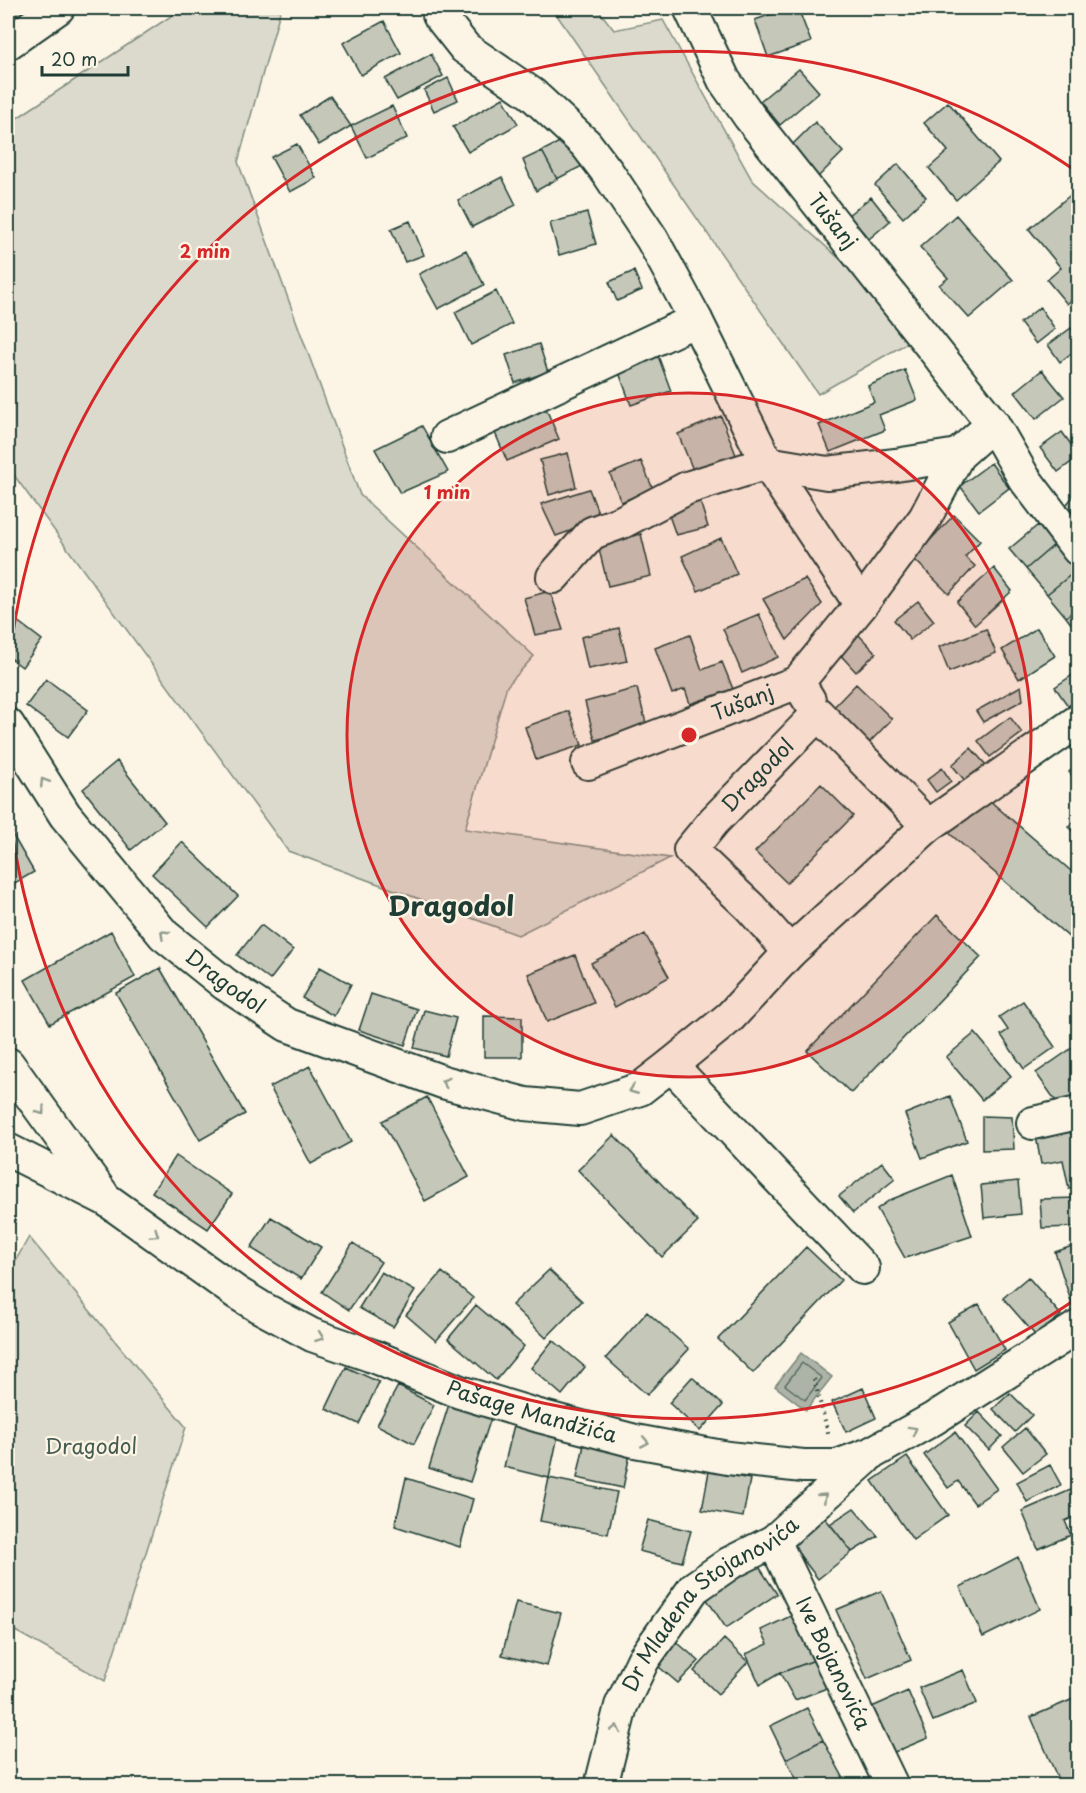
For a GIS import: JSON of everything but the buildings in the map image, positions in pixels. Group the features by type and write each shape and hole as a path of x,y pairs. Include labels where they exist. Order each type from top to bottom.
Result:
{"street":[{"path":"8,43 58,8"},
{"name":"Tušanj","path":"690,8 724,80 748,116 993,424 1024,478 1078,549"},
{"path":"439,15 465,48 532,94 586,144 608,173 652,239 696,320 767,463 861,605"},
{"path":"447,437 696,320"},
{"name":"Tušanj","path":"588,763 798,682 861,605 925,518 958,455 993,424"},
{"path":"553,577 592,533 622,522 687,488 767,463 827,473 958,455"},
{"name":"Tušanj","path":"798,682 818,714"},
{"path":"818,714 928,826"},
{"name":"Dragodol","path":"790,952 750,907 690,850 714,821 818,714"},
{"name":"Dragodol","path":"8,725 64,814 164,935 225,984 287,1025 443,1082 525,1104 580,1109 640,1089 671,1065 730,1017 790,952 928,826 1078,721"},
{"path":"8,1064 107,1200"},
{"path":"671,1065 863,1268"},
{"path":"1033,1123 1078,1113"},
{"name":"Pašage Mandžića","path":"8,1150 107,1200 260,1307 312,1335 370,1355 460,1392 539,1416 635,1440 728,1458 803,1466 837,1466 870,1454 933,1419 1078,1327"},
{"name":"Dr Mladena Stojanovića","path":"601,1785 621,1707 643,1660 694,1588 730,1563 774,1541 870,1454"},
{"name":"Ive Bojanovića","path":"774,1541 892,1785"}],"path":[{"path":"814,1379 837,1466"}],"green space":[{"path":"183,8 281,8 238,162 360,495 534,656 507,686 465,829 670,858 518,935 288,851 8,467 8,124"},
{"path":"552,8 597,8 614,30 663,20 752,180 923,334 818,394"},
{"name":"Dragodol","path":"29,1237 186,1427 105,1681 8,1627 8,1274"}],"water":[{"path":"801,1353 832,1377 806,1410 775,1386"}],"district":[{"name":"Dragodol","path":"451,907"}]}
